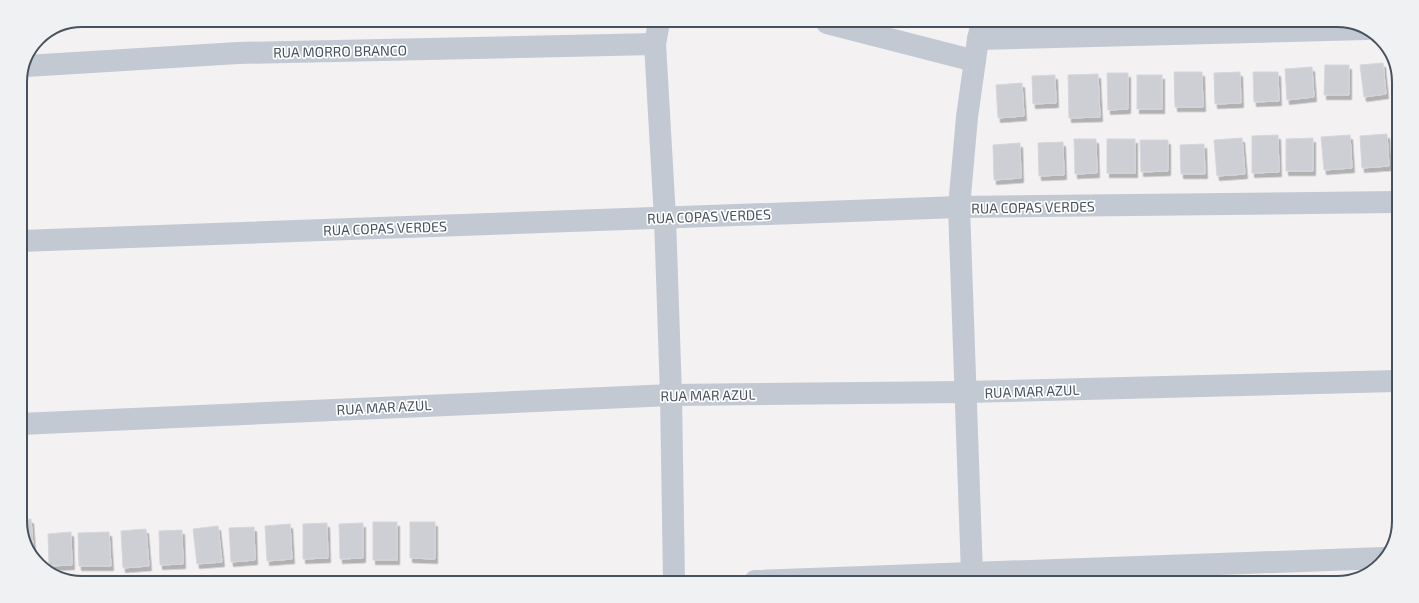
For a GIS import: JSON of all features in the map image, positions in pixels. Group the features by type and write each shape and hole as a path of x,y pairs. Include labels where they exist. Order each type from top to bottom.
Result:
{"street":[{"path":"658,27 655,44 665,218 671,395 674,576"},
{"path":"843,27 975,61"},
{"path":"972,574 959,207 967,117 980,31 1253,28 1351,29"},
{"name":"RUA MORRO BRANCO","path":"30,66 238,53 655,44"},
{"name":"RUA COPAS VERDES","path":"27,241 959,207 1392,202"},
{"name":"RUA MAR AZUL","path":"27,424 671,395 965,392 1392,381"},
{"path":"910,576 1377,558"}],"building":[{"path":"1383,63 1386,94 1364,97 1360,65"},
{"path":"1325,65 1349,65 1349,95 1324,95"},
{"path":"1312,67 1314,97 1287,100 1285,69"},
{"path":"1174,72 1202,72 1203,107 1175,107"},
{"path":"1240,72 1241,103 1215,104 1214,73"},
{"path":"1253,72 1278,72 1279,101 1254,102"},
{"path":"1107,73 1128,73 1128,109 1108,110"},
{"path":"1098,74 1100,117 1069,118 1068,75"},
{"path":"1055,75 1056,103 1033,104 1032,76"},
{"path":"1137,75 1162,75 1162,109 1137,109"},
{"path":"1022,83 1024,116 998,118 996,85"},
{"path":"1387,134 1389,166 1362,168 1360,136"},
{"path":"1278,135 1279,172 1252,173 1252,136"},
{"path":"1350,135 1352,168 1324,170 1321,137"},
{"path":"1242,138 1245,174 1217,176 1214,140"},
{"path":"1313,138 1313,171 1286,171 1286,139"},
{"path":"1074,139 1096,139 1097,173 1075,174"},
{"path":"1107,139 1135,139 1135,173 1107,173"},
{"path":"1140,140 1168,140 1168,171 1141,172"},
{"path":"1063,142 1064,175 1039,176 1038,143"},
{"path":"1020,143 1021,178 994,180 993,145"},
{"path":"1204,144 1205,174 1181,174 1180,145"},
{"path":"27,519 31,519 33,547 28,532"},
{"path":"373,522 397,522 397,560 373,560"},
{"path":"410,522 435,522 435,559 410,558"},
{"path":"327,523 328,558 303,559 303,524"},
{"path":"363,523 363,558 340,559 339,524"},
{"path":"290,524 292,559 267,561 265,526"},
{"path":"218,526 222,562 197,564 193,529"},
{"path":"254,527 255,560 231,562 229,528"},
{"path":"146,529 149,566 123,568 121,531"},
{"path":"182,530 183,564 160,565 159,531"},
{"path":"71,532 72,565 49,566 48,534"},
{"path":"109,532 111,566 79,566 78,533"}]}
